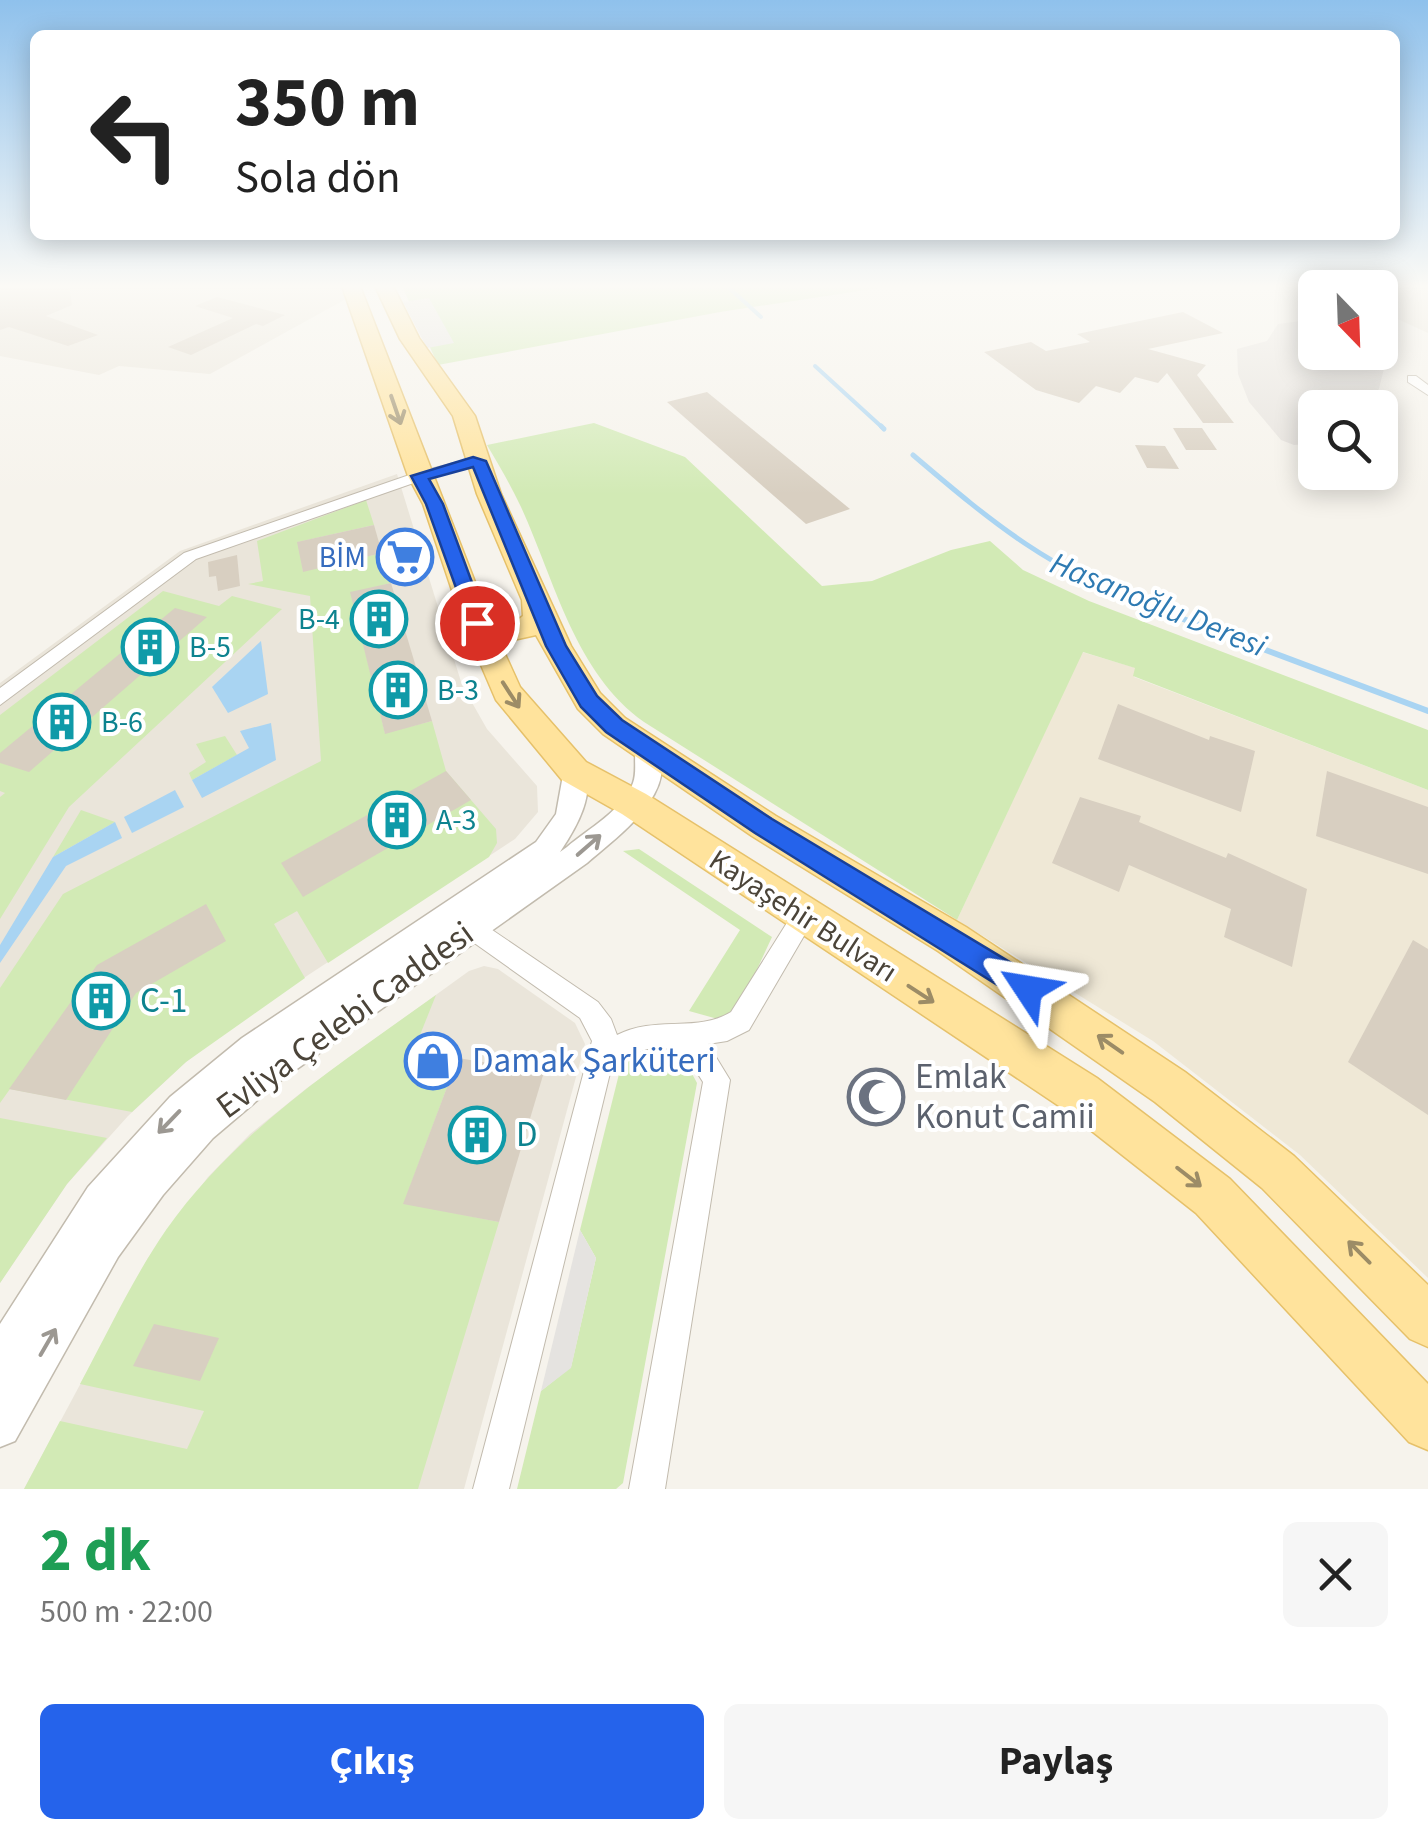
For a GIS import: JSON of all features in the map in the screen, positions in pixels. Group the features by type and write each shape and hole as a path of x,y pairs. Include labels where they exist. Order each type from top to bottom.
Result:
{"main road":[{"name":"Kayaşehir Bulvarı","path":"376,355 507,692 574,772 634,804 1082,1094 1213,1196 1428,1423"},
{"name":"Kayaşehir Bulvarı","path":"422,355 464,416 489,494 536,592 556,646 589,701 614,726 764,826 952,939 1170,1087 1278,1172 1428,1321"},
{"path":"477,623 490,632 505,635 525,630 537,618 536,592"}],"street":[{"path":"1412,379 1428,391"},
{"path":"0,698 190,556 420,476 478,461"},
{"name":"Evliya Çelebi Caddesi","path":"0,1426 105,1244 150,1182 188,1140 268,1070 578,855 634,804 647,785 652,768 647,748"},
{"name":"Evliya Çelebi Caddesi","path":"0,1362 77,1234 159,1132 207,1086 254,1049 546,850 570,817 574,772"},
{"path":"602,1060 635,1038 651,1034 677,1037 740,1022 803,916"},
{"path":"471,928 589,1010 602,1028 602,1060 490,1489"},
{"path":"647,1489 717,1080 698,1049 677,1037"}],"shaded area":[{"path":"244,355 210,374 119,366 99,375 0,356"},
{"path":"1237,355 1298,355 1298,370 1384,370 1379,390 1298,390 1298,445 1281,440 1249,402 1238,374"},
{"path":"397,474 462,685 487,729 537,786 538,812 515,839 243,1018 186,1062 128,1116 67,1184 0,1283 0,683 180,551"},
{"path":"1082,652 1136,668 1134,677 1428,790 1428,1278 1300,1155 1153,1041 957,920"},
{"path":"484,966 498,969 575,1023 585,1044 464,1489 24,1489 148,1258 208,1177 250,1134 307,1088 469,971"},
{"path":"580,1230 596,1258 571,1368 541,1391"}],"green space":[{"path":"434,355 489,355 438,365"},
{"path":"594,423 685,457 822,586 872,581 951,550 990,541 1023,570 1089,601 1428,730 1428,790 1133,676 1135,668 1083,652 957,920 644,722 600,678 569,624 521,507 487,445"},
{"path":"366,500 374,525 298,542 303,571 382,553 391,583 351,593 385,733 432,721 446,771 496,829 497,843 489,857 328,963 297,911 274,924 305,978 186,1062 132,1112 10,1089 0,1103 0,988 63,894 321,761 310,596 248,584 263,581 257,541"},
{"path":"163,591 219,606 232,596 282,609 69,807 0,919 0,797 5,793 0,791 0,715"},
{"path":"225,736 237,755 192,780 189,773 206,762 196,744"},
{"path":"81,810 115,822 53,857"},
{"path":"639,849 772,937 740,1006 725,1021 689,1011 740,930 623,851"},
{"path":"436,995 414,1050 458,1058 404,1203 499,1222 418,1489 24,1489 60,1421 187,1449 204,1411 80,1384 132,1286 166,1230 224,1161 291,1101"},
{"path":"652,1052 680,1060 697,1083 623,1483 616,1489 517,1489 541,1391 571,1367 596,1258 580,1230 620,1070 630,1060"},
{"path":"0,1118 107,1138 67,1184 0,1283"}],"water":[{"path":"261,641 268,694 228,713 212,687"},
{"path":"271,723 276,760 202,798 192,780 249,748 240,731"},
{"path":"175,790 184,807 132,833 124,817"},
{"path":"115,822 122,838 66,866 0,963 0,945 53,857"}],"building":[{"path":"989,355 1172,355 1206,365 1197,375 1234,423 1203,423 1167,373 1158,383 1135,377 1120,393 1096,386 1079,403 1036,390"},
{"path":"707,392 850,509 806,524 667,402"},
{"path":"1173,428 1202,428 1217,450 1186,450"},
{"path":"1135,445 1165,446 1179,469 1147,468"},
{"path":"374,525 382,553 303,572 297,542"},
{"path":"237,555 240,586 218,591 216,576 209,577 208,562"},
{"path":"391,583 432,721 385,734 350,592"},
{"path":"175,608 207,617 29,772 0,763 0,753"},
{"path":"1118,704 1209,740 1210,736 1255,751 1241,812 1098,759"},
{"name":"A-3","path":"446,771 471,800 303,897 281,863"},
{"path":"1327,771 1428,807 1428,874 1316,836"},
{"path":"1080,797 1141,816 1139,822 1226,858 1228,853 1307,889 1292,967 1224,937 1231,909 1129,865 1119,892 1052,863"},
{"name":"C-1","path":"206,904 226,941 136,993 66,1100 9,1089 97,965"},
{"path":"1413,940 1428,949 1428,1115 1348,1062"},
{"name":"D","path":"458,1058 544,1072 499,1222 403,1204"},
{"path":"154,1324 219,1338 200,1381 133,1366"}],"waterway":[{"name":"Hasanoğlu Deresi","path":"815,366 884,429 881,426"},
{"name":"Hasanoğlu Deresi","path":"913,455 1025,544 1084,578 1153,608"},
{"name":"Hasanoğlu Deresi","path":"1146,605 1428,711"}],"place":[{"name":"BİM","path":"405,557"},
{"name":"B-4","path":"379,619"},
{"name":"B-5","path":"150,647"},
{"name":"B-3","path":"398,690"},
{"name":"B-6","path":"62,722"},
{"name":"A-3","path":"397,820"},
{"name":"C-1","path":"101,1001"},
{"name":"Damak Şarküteri","path":"433,1061"},
{"name":"Emlak Konut Camii","path":"876,1097"},
{"name":"D","path":"477,1135"}],"route":[{"path":"477,623 435,504 420,476 478,461 556,646 589,701 614,726 764,826 1028,989"}]}
